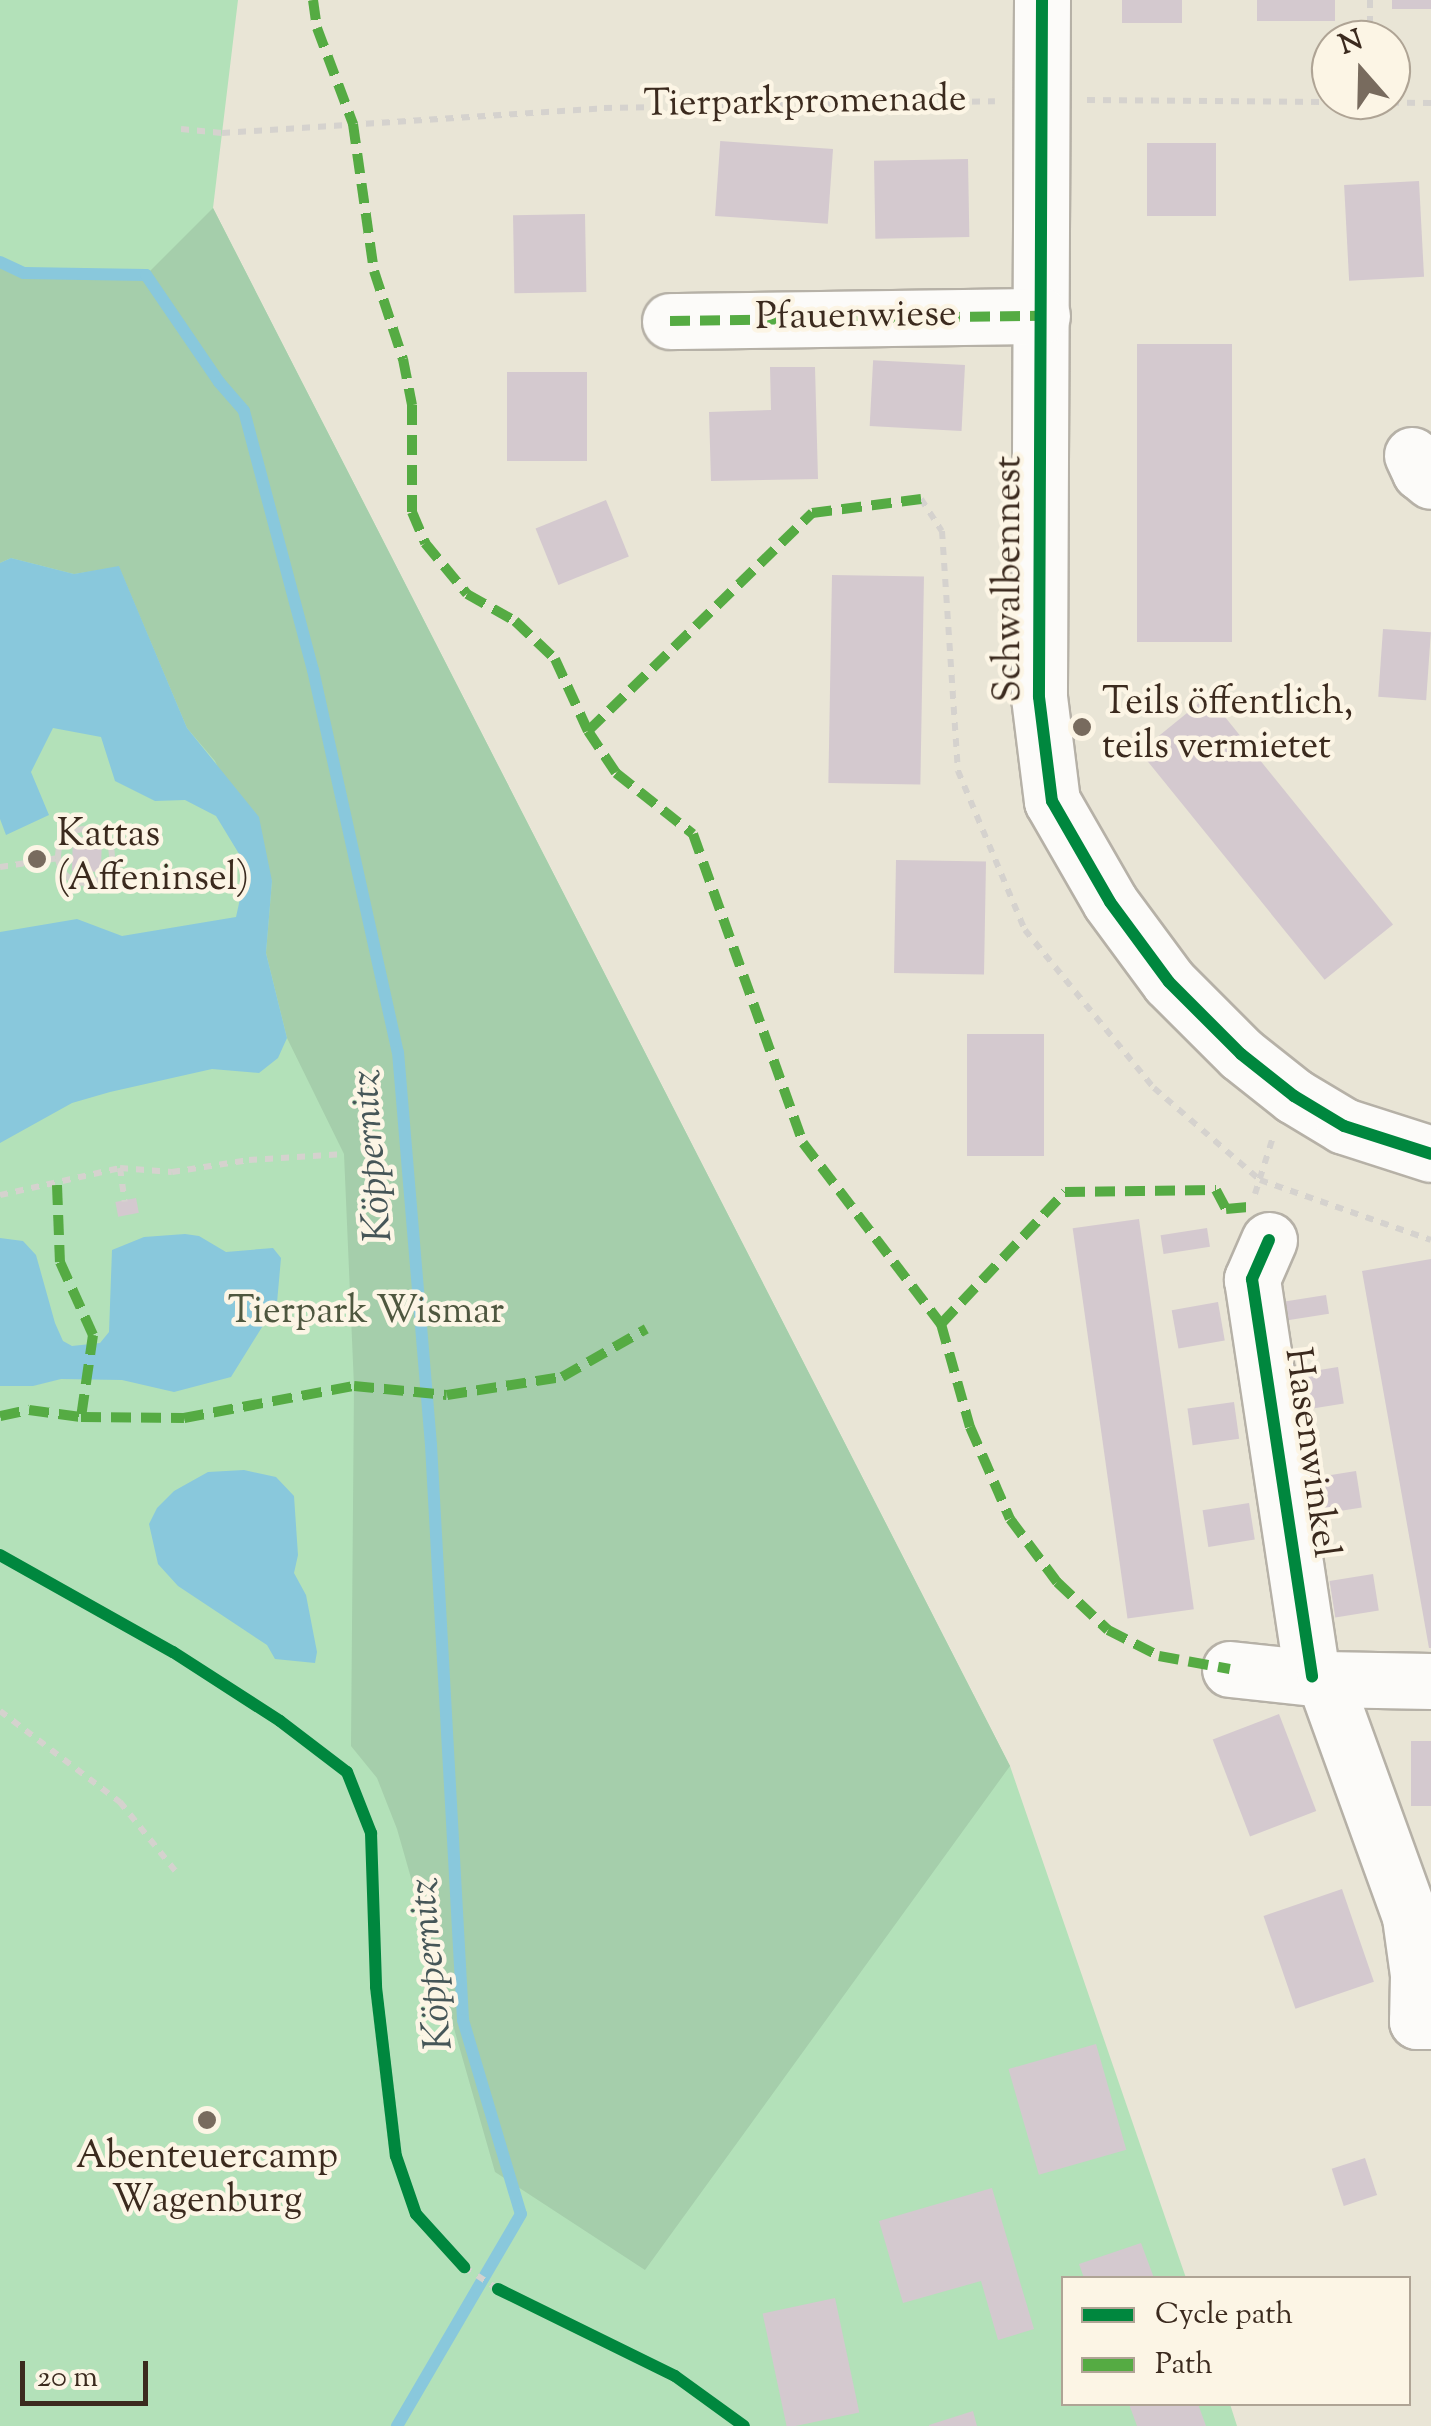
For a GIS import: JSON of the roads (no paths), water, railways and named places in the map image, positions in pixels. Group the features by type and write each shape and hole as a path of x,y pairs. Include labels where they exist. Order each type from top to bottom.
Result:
{"street":[{"name":"Schwalbennest","path":"1042,0 1039,697 1052,802 1110,902 1168,982 1241,1054 1294,1096 1344,1126 1431,1154"},
{"name":"Pfauenwiese","path":"670,321 1042,316"},
{"name":"Hasenwinkel","path":"1269,1240 1252,1279 1318,1678 1410,1917 1418,1975 1417,2021 1431,2020"},
{"path":"1230,1669 1318,1678 1431,1680"}],"water":[{"path":"11,558 74,574 119,566 187,728 259,817 272,881 266,953 287,1038 278,1058 259,1073 212,1069 110,1092 72,1103 0,1143 0,932 77,919 122,936 236,917 247,867 216,816 185,800 155,801 115,781 101,737 53,728 31,772 49,815 6,835 0,819 0,563"},
{"path":"199,1236 226,1252 273,1248 281,1258 277,1303 231,1377 174,1392 122,1380 61,1379 33,1386 0,1386 0,1238 23,1241 36,1255 55,1323 63,1341 72,1346 100,1343 109,1332 112,1250 144,1237"},
{"path":"244,1470 276,1477 294,1496 298,1555 294,1573 306,1595 317,1652 315,1663 275,1659 267,1645 178,1586 158,1564 149,1524 157,1508 174,1491 208,1472"}],"waterway":[{"name":"Köppernitz","path":"0,262 24,273 146,275 219,382 244,411 313,670 398,1052 431,1445 463,2020 521,2214 397,2426"}],"place":[{"name":"Teils öffentlich, teils vermietet","path":"1082,727"},
{"name":"Kattas (Affeninsel)","path":"37,859"},
{"name":"Abenteuercamp Wagenburg","path":"207,2120"}],"park label":[{"name":"Tierpark Wismar","path":"366,1314"}]}
